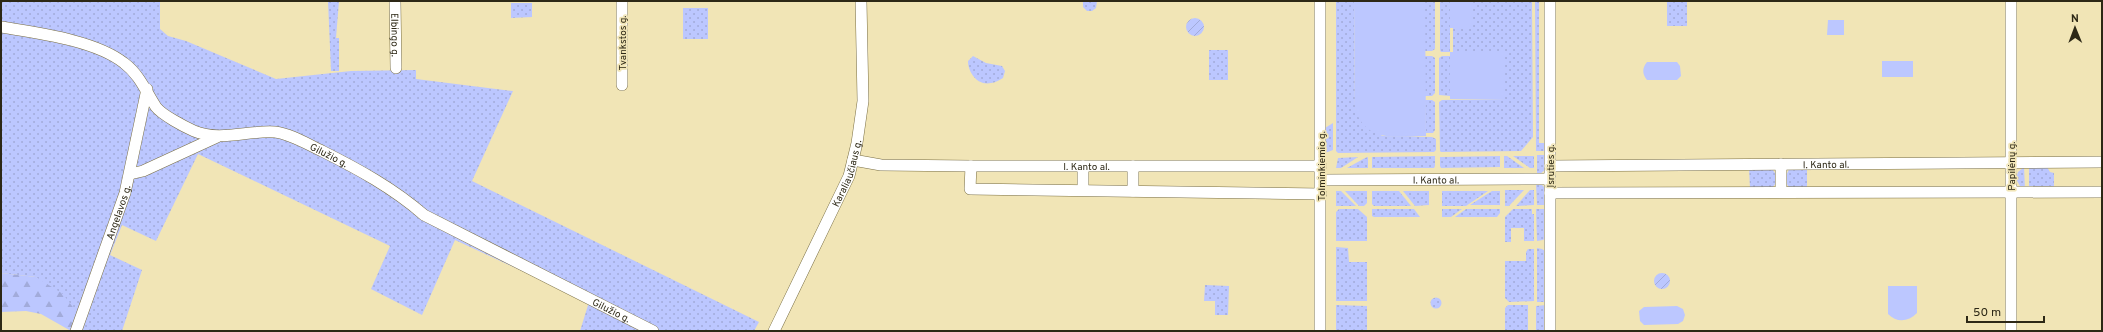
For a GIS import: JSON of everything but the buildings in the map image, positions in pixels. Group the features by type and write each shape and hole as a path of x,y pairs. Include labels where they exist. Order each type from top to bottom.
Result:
{"street":[{"name":"Elbingo g.","path":"395,1 396,68"},
{"name":"Tvankstos g.","path":"622,1 622,85"},
{"name":"Karaliaučiaus g.","path":"774,331 849,176 863,101 861,1"},
{"name":"Tolminkiemio g.","path":"1320,1 1320,331"},
{"name":"Įsruties g.","path":"1550,1 1550,331"},
{"name":"Papilėnų g.","path":"2011,1 2011,331"},
{"name":"Gilužio g.","path":"1,27 59,36 94,48 124,63 147,89 157,108 195,131 217,137 253,132 276,132 297,138 386,185 403,196 424,215 653,331"},
{"name":"Angelavos g.","path":"76,331 125,193 147,89"},
{"path":"130,174 143,171 217,137"},
{"name":"I. Kanto al.","path":"853,160 870,164 971,166 1321,166"},
{"name":"I. Kanto al.","path":"1550,166 2102,162"},
{"path":"1781,164 1781,192"},
{"path":"971,166 970,189 1321,194"},
{"path":"1083,166 1083,190"},
{"path":"1133,166 1133,191"},
{"name":"I. Kanto al.","path":"1321,180 1550,179"},
{"path":"1550,192 2102,192"}],"green space":[{"path":"1,1 160,1 160,29 168,36 186,41 276,79 351,71 416,70 416,79 513,91 472,181 759,322 754,331 580,331 589,302 455,240 422,315 371,289 390,246 198,154 156,241 122,225 110,255 142,270 122,331 71,331 36,277 1,273"},
{"path":"328,1 339,1 336,38 339,38 339,71 331,71"},
{"path":"1083,1 1097,1 1096,8 1092,11 1087,11 1083,7"},
{"path":"1336,1 1354,1 1355,109 1382,136 1432,137 1436,139 1436,150 1434,152 1338,153 1336,151"},
{"path":"1354,1 1425,1 1426,136 1384,136 1367,128 1360,120 1355,109"},
{"path":"1425,1 1435,1 1435,49 1432,51 1425,51"},
{"path":"1440,1 1450,1 1450,52 1441,52 1440,50"},
{"path":"1450,1 1471,1 1471,28 1450,28"},
{"path":"1471,1 1532,1 1533,137 1521,151 1440,151 1439,102 1442,100 1505,99 1505,52 1453,52 1453,28 1471,27"},
{"path":"1535,1 1539,1 1539,143 1545,143 1545,151 1536,151"},
{"path":"1667,2 1687,2 1687,26 1667,26"},
{"path":"511,3 532,3 532,17 511,18"},
{"path":"683,8 708,8 708,39 683,39"},
{"path":"1195,18 1201,21 1204,27 1201,33 1195,36 1189,33 1186,27 1189,21"},
{"path":"1828,20 1844,20 1844,35 1827,35"},
{"path":"1209,50 1228,50 1228,80 1209,80"},
{"path":"1450,52 1505,52 1505,99 1450,99"},
{"path":"973,56 986,63 1002,66 1005,71 1003,78 992,83 982,83 978,81 968,66 968,61"},
{"path":"1425,56 1432,56 1435,58 1435,93 1432,96 1425,96"},
{"path":"1442,56 1450,56 1450,96 1439,95 1439,58"},
{"path":"1882,61 1913,61 1913,77 1882,77"},
{"path":"1647,62 1677,62 1680,66 1681,76 1677,80 1647,80 1643,71"},
{"path":"1425,100 1432,100 1435,102 1435,130 1433,133 1426,133"},
{"path":"1333,123 1333,150 1325,153 1325,128"},
{"path":"1537,155 1546,155 1546,169 1540,174 1537,174"},
{"path":"1435,156 1434,168 1372,168 1372,157"},
{"path":"1500,156 1500,167 1441,168 1440,166 1440,157"},
{"path":"1504,156 1507,156 1524,168 1504,168"},
{"path":"1513,156 1534,156 1534,168 1530,168"},
{"path":"1358,157 1341,168 1336,168 1338,158"},
{"path":"1368,157 1368,168 1347,168 1365,158"},
{"path":"1749,167 1772,169 1776,179 1774,186 1772,188 1750,189"},
{"path":"2024,167 2025,189 2020,186 2016,179 2018,172"},
{"path":"2029,167 2047,167 2050,172 2054,173 2054,190 2029,190"},
{"path":"1790,168 1807,168 1807,189 1790,189 1786,178"},
{"path":"1536,184 1541,184 1545,188 1546,205 1537,205"},
{"path":"1505,190 1524,190 1509,206 1505,206"},
{"path":"1530,190 1534,190 1534,205 1516,206"},
{"path":"1336,191 1341,191 1356,206 1336,206"},
{"path":"1345,191 1367,191 1367,203 1364,206 1359,206"},
{"path":"1372,191 1399,191 1411,206 1374,206 1372,204"},
{"path":"1403,191 1429,191 1429,205 1415,206"},
{"path":"1442,191 1488,191 1466,206 1442,206"},
{"path":"1492,191 1500,191 1500,205 1470,205"},
{"path":"1339,209 1358,209 1367,217 1367,241 1336,241 1336,212"},
{"path":"1372,209 1414,209 1420,217 1374,217 1372,216"},
{"path":"1442,209 1462,209 1451,217 1442,217"},
{"path":"1466,209 1500,209 1500,213 1497,217 1455,217"},
{"path":"1513,209 1532,209 1532,214 1534,214 1534,241 1524,241 1524,228 1511,228 1511,242 1505,242 1505,217"},
{"path":"1536,209 1546,209 1546,237 1543,240 1537,241"},
{"path":"1336,247 1348,248 1349,262 1367,262 1367,301 1336,301"},
{"path":"1537,248 1545,251 1546,302 1537,302"},
{"path":"1528,249 1534,249 1534,301 1509,302 1505,298 1505,261 1526,261 1526,252"},
{"path":"1,273 36,277 63,294 78,314 71,331 41,314 26,311 1,312"},
{"path":"1659,273 1665,273 1670,278 1668,287 1665,289 1659,289 1654,284 1654,278"},
{"path":"1205,285 1229,286 1228,315 1215,315 1215,301 1204,301"},
{"path":"1888,286 1917,286 1917,313 1914,316 1906,320 1899,320 1888,314"},
{"path":"1436,297 1440,299 1442,303 1440,307 1436,309 1432,307 1430,303 1432,299"},
{"path":"1336,305 1367,306 1367,331 1336,331"},
{"path":"1508,305 1528,305 1528,331 1505,331 1505,308"},
{"path":"1546,305 1546,331 1536,331 1536,306"},
{"path":"1677,306 1683,309 1685,315 1683,321 1678,324 1644,325 1640,321 1639,311 1644,307"}]}
